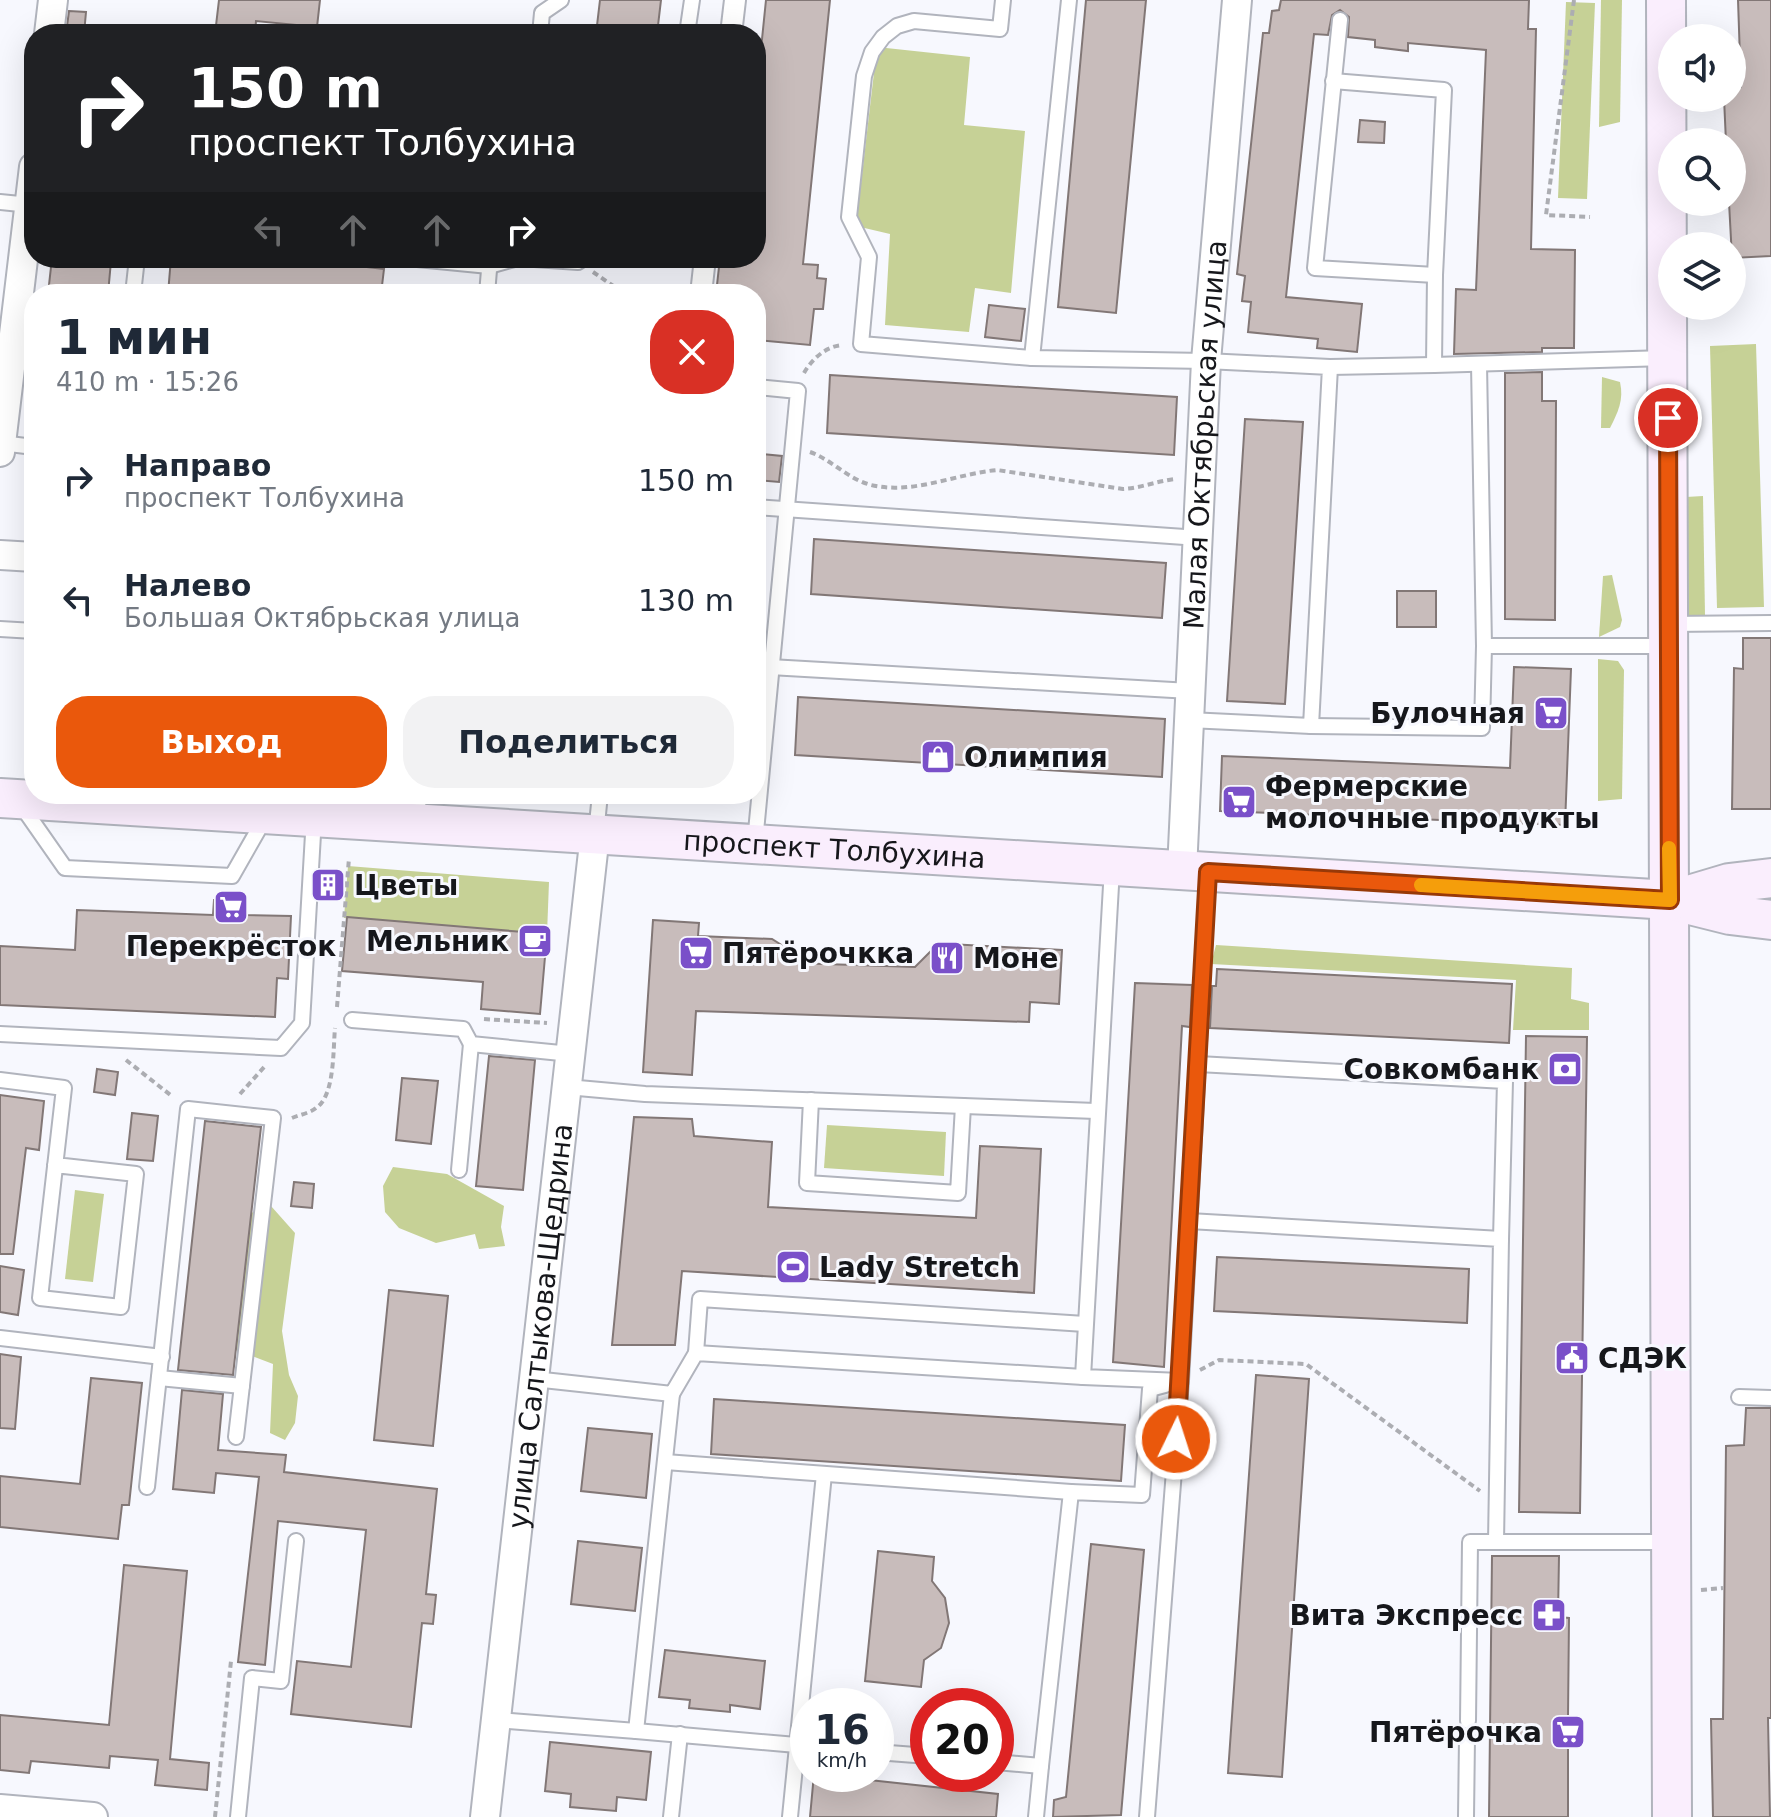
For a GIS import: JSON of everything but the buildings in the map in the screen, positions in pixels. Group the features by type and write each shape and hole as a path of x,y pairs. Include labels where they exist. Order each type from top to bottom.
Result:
{"main road":[{"path":"1666,0 1672,1817"},
{"name":"проспект Толбухина","path":"106,804 314,816 418,808 595,834 1670,900 1730,915 1771,920"},
{"name":"проспект Толбухина","path":"1670,900 1729,883 1771,878"}],"street":[{"path":"50,24 53,0"},
{"path":"732,24 735,0"},
{"name":"Малая Октябрьская улица","path":"1195,871 1190,691 1200,538 1206,361 1237,0"},
{"path":"0,452 5,364 24,255"},
{"path":"0,555 24,556"},
{"name":"улица Салтыкова-Щедрина","path":"485,1817 595,834"},
{"path":"0,1809 93,1817"}],"lane":[{"path":"541,24 542,13 561,0"},
{"path":"688,24 692,0"},
{"path":"1003,0 1000,29 914,21 897,26 883,37 872,52 864,76 849,217 869,257 861,344 1032,358 1330,367 1668,358"},
{"path":"1032,358 1069,0"},
{"path":"1340,20 1315,268 1435,275"},
{"path":"1333,81 1444,90 1434,365"},
{"path":"0,202 24,217"},
{"path":"1189,720 1311,726 1482,728 1484,646 1479,364"},
{"path":"1311,726 1330,367"},
{"path":"766,388 798,391 766,714"},
{"path":"1,443 24,446"},
{"path":"766,508 1200,538"},
{"path":"1484,646 1668,635 1771,623"},
{"path":"0,629 24,630"},
{"path":"770,667 1190,691"},
{"path":"8,798 65,868 232,876 268,814"},
{"path":"595,834 599,804"},
{"path":"755,844 758,804"},
{"path":"0,1034 281,1048 302,1023 314,816"},
{"path":"1083,1377 1112,866"},
{"path":"1147,1817 1181,1381 1198,1064 1195,871"},
{"path":"352,1020 463,1029 471,1044 459,1170"},
{"path":"471,1044 572,1040"},
{"path":"1198,1064 1505,1081 1496,1542"},
{"path":"0,1080 64,1088 55,1165 40,1298 121,1307 136,1174 55,1165"},
{"path":"567,1087 645,1094 1096,1111"},
{"path":"811,1100 807,1183 958,1193 963,1106"},
{"path":"147,1487 188,1109 273,1118 236,1437"},
{"path":"1189,1221 1501,1239"},
{"path":"636,1731 672,1394 696,1353 700,1299 1085,1324"},
{"path":"0,1338 162,1357"},
{"path":"696,1353 1181,1381"},
{"path":"159,1378 242,1386"},
{"path":"534,1379 672,1394"},
{"path":"665,1462 1142,1495 1150,1389 1181,1381"},
{"path":"1739,1397 1771,1398"},
{"path":"807,1688 824,1474"},
{"path":"1036,1817 1071,1492"},
{"path":"238,1817 252,1678 281,1681 296,1541"},
{"path":"1468,1721 1470,1542 1672,1542"},
{"path":"497,1720 790,1745"},
{"path":"671,1817 680,1734"},
{"path":"1466,1817 1467,1738"},
{"path":"1014,1764 1041,1766"},
{"path":"790,1817 794,1792"}],"path":[{"path":"1574,0 1546,215 1590,217"},
{"path":"591,268 612,284"},
{"path":"798,391 805,370 819,354 833,345 861,344"},
{"path":"793,446 817,454 861,481 882,487 905,488 997,470 1123,489 1141,488 1160,481 1202,480"},
{"path":"273,1118 292,1118 318,1108 326,1096 331,1077 349,858"},
{"path":"484,1019 572,1040"},
{"path":"99,1039 188,1109"},
{"path":"224,1113 281,1048"},
{"path":"1181,1381 1219,1360 1306,1364 1496,1502"},
{"path":"1695,1590 1723,1588"},
{"path":"215,1817 231,1661"}],"green space":[{"path":"1601,0 1622,0 1620,122 1599,127"},
{"path":"1566,2 1595,3 1587,199 1558,198"},
{"path":"877,47 970,57 964,125 1025,131 1011,293 975,288 969,332 885,325 890,234 856,226"},
{"path":"1756,344 1764,607 1717,608 1710,346"},
{"path":"1602,377 1620,382 1621,388 1620,406 1610,428 1601,428"},
{"path":"1703,496 1705,615 1684,615 1686,497"},
{"path":"1612,575 1622,620 1620,627 1599,637 1603,576"},
{"path":"1598,659 1618,661 1624,670 1622,799 1598,801"},
{"path":"348,866 549,882 547,934 344,918"},
{"path":"1216,945 1572,968 1571,999 1589,1003 1589,1030 1513,1030 1516,980 1211,964"},
{"path":"827,1125 946,1132 944,1176 824,1168"},
{"path":"393,1167 447,1174 504,1206 501,1227 505,1246 479,1249 475,1234 436,1243 399,1228 385,1212 383,1186"},
{"path":"75,1190 104,1194 93,1282 65,1279"},
{"path":"271,1206 295,1233 282,1331 289,1375 298,1396 295,1423 285,1440 270,1433 273,1364 236,1350 251,1213"}],"slow traffic":[{"path":"1421,885 1670,900 1669,848"}],"place":[{"name":"Булочная","path":"1551,713"},
{"name":"Олимпия","path":"938,757"},
{"name":"Фермерские молочные продукты","path":"1239,802"},
{"name":"Цветы","path":"328,885"},
{"name":"Перекрёсток","path":"231,907"},
{"name":"Мельник","path":"535,941"},
{"name":"Пятёрочкка","path":"696,953"},
{"name":"Моне","path":"947,958"},
{"name":"Совкомбанк","path":"1565,1069"},
{"name":"Lady Stretch","path":"793,1267"},
{"name":"СДЭК","path":"1572,1358"},
{"name":"Вита Экспресс","path":"1549,1615"},
{"name":"Пятёрочка","path":"1568,1732"}],"route":[{"path":"1176,1439 1208,872 1670,900 1668,418"}]}
